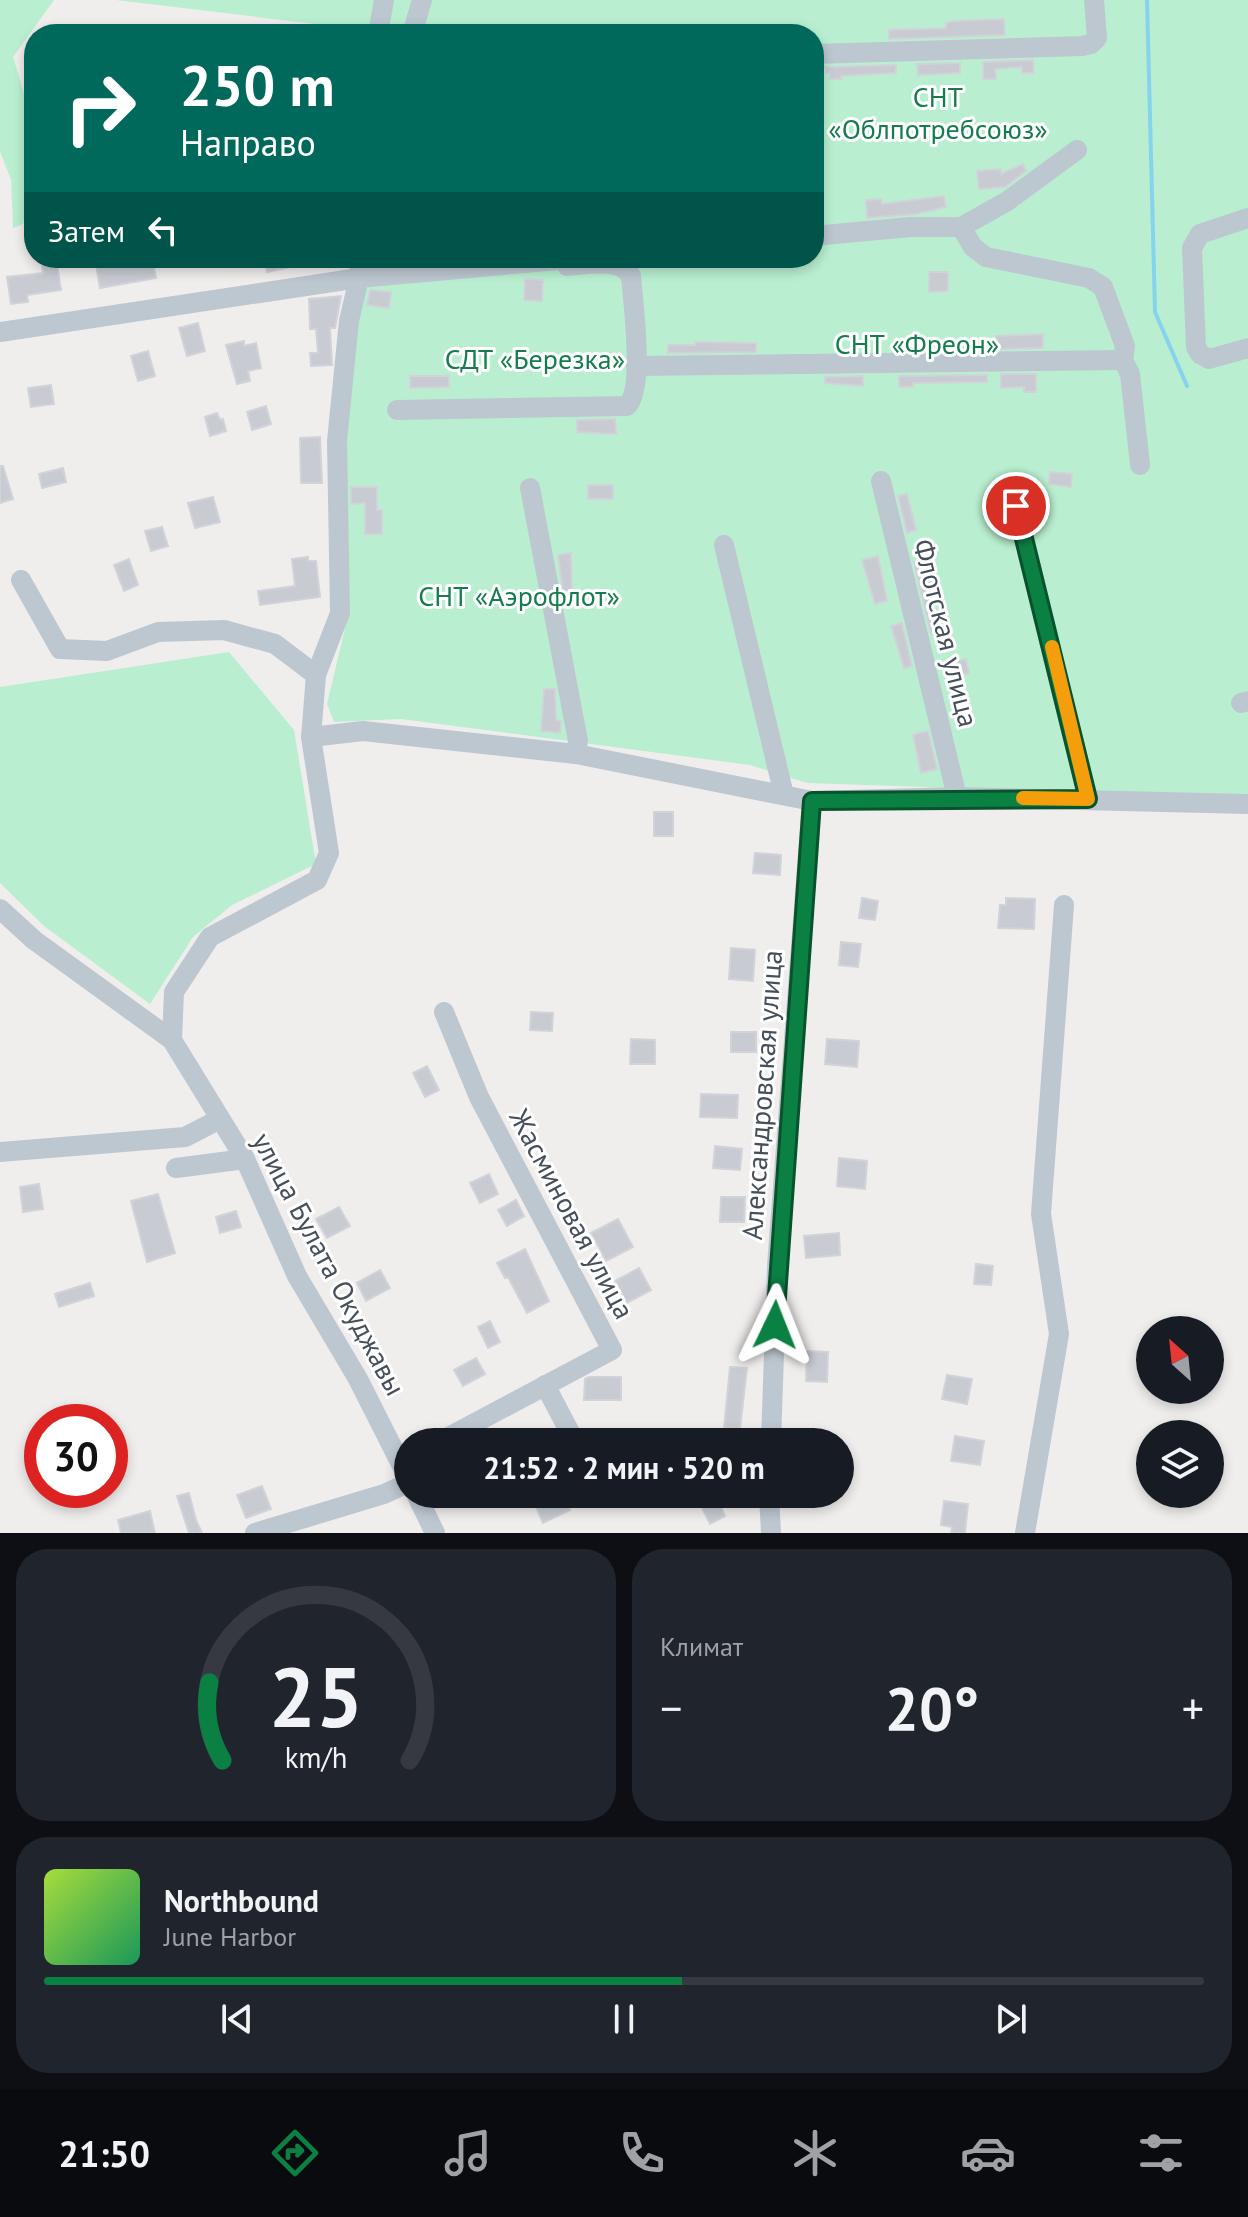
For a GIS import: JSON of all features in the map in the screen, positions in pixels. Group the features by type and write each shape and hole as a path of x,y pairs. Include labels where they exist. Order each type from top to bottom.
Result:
{"street":[{"path":"380,24 384,0"},
{"path":"415,24 422,0"},
{"path":"824,54 1082,46 1091,44 1097,38 1094,0"},
{"path":"824,235 910,227 961,227 1006,202 1077,150"},
{"path":"1248,218 1209,230 1194,240 1192,248 1196,347 1200,354 1209,359 1248,348"},
{"path":"961,227 973,247 986,257 1089,278 1103,287 1125,346 1123,360 1130,374 1140,465"},
{"path":"1,328 360,268 349,321 337,441 340,613 316,675 311,737 329,853 317,880 210,937 174,992 172,1040"},
{"path":"397,410 627,406 634,396 636,366 631,276 623,268"},
{"path":"636,366 1123,360"},
{"name":"Флотская улица","path":"881,481 957,797"},
{"path":"530,488 578,741 576,754"},
{"path":"1016,506 1088,799"},
{"path":"724,545 784,795"},
{"path":"21,580 60,649 107,651 158,632 224,630 275,644 316,675"},
{"path":"311,737 363,731 576,754 812,801 957,797 1248,804"},
{"name":"Александровская улица","path":"771,1428 777,1266 812,801"},
{"path":"1025,1533 1059,1334 1041,1214 1064,905"},
{"path":"0,909 34,940 172,1040"},
{"name":"Жасминовая улица","path":"444,1012 479,1097 612,1350 465,1428"},
{"name":"улица Булата Окуджавы","path":"172,1040 245,1159 297,1276 358,1379 394,1448"},
{"path":"0,1152 185,1137 220,1119"},
{"path":"176,1168 245,1159"},
{"path":"545,1385 568,1428"},
{"name":"улица Булата Окуджавы","path":"255,1533 384,1494 394,1484"},
{"path":"423,1508 435,1533"},
{"path":"770,1508 771,1533"}],"green space":[{"path":"0,0 54,0 37,24 24,24 24,42 13,57 24,93 24,220 23,224 13,228 11,180 0,151"},
{"path":"116,0 1248,0 1248,798 807,783 750,765 401,719 334,722 327,704 347,620 343,430 359,279 462,268 824,268 824,24 315,24"},
{"path":"229,652 294,730 316,864 232,905 193,937 150,1004 44,926 0,883 0,687"}],"building":[{"path":"1004,19 1005,35 889,39 889,30 946,28 946,23 953,21"},
{"path":"1033,60 1034,73 1022,73 1022,67 995,69 996,79 983,79 983,62"},
{"path":"960,63 960,73 918,75 917,64"},
{"path":"896,65 896,73 841,76 842,79 830,79 830,72 826,73 825,67"},
{"path":"1023,164 1026,171 1005,187 979,189 977,171 1000,169 1001,174"},
{"path":"944,196 946,207 916,214 867,218 866,200 881,199 882,204"},
{"path":"42,268 58,268 61,290 27,295 28,302 11,304 7,277 43,273"},
{"path":"97,268 154,268 156,278 100,288"},
{"path":"929,272 948,272 948,291 929,292"},
{"path":"525,279 543,280 542,301 524,300"},
{"path":"370,290 391,292 389,308 367,305"},
{"path":"341,296 335,328 330,328 332,365 311,366 310,353 318,353 316,329 310,329 309,299"},
{"path":"198,323 205,351 187,356 179,328"},
{"path":"1043,334 1043,348 997,349 996,336"},
{"path":"244,341 244,346 256,343 261,368 248,371 250,381 237,384 226,345"},
{"path":"695,342 756,343 756,352 668,353 668,345 695,345"},
{"path":"148,351 155,376 138,381 131,356"},
{"path":"1001,374 1036,374 1036,392 1024,392 1024,387 1001,388"},
{"path":"987,375 987,382 913,383 913,387 899,387 899,376"},
{"path":"410,376 449,376 449,387 410,388"},
{"path":"863,376 863,386 825,383 825,377"},
{"path":"51,385 54,404 31,407 28,388"},
{"path":"266,406 271,424 252,430 247,412"},
{"path":"217,413 220,420 223,419 226,431 210,436 205,417"},
{"path":"615,419 616,434 577,432 577,420"},
{"path":"320,437 322,483 301,483 300,438"},
{"path":"0,466 3,466 13,499 0,503"},
{"path":"63,468 66,482 42,488 39,474"},
{"path":"1050,472 1072,474 1071,487 1049,484"},
{"path":"588,485 613,485 613,499 588,499"},
{"path":"351,487 377,487 377,510 382,510 382,534 365,534 365,503 351,504"},
{"path":"907,494 916,530 907,533 898,496"},
{"path":"213,497 220,522 195,528 188,503"},
{"path":"162,527 168,546 151,551 145,531"},
{"path":"571,553 572,598 564,599 558,555"},
{"path":"878,556 887,601 875,604 862,560"},
{"path":"308,557 308,561 316,561 320,597 260,605 258,591 295,586 292,559"},
{"path":"129,559 138,585 124,591 114,565"},
{"path":"925,559 936,597 930,599 937,632 931,633 914,562"},
{"path":"902,623 912,666 904,668 891,626"},
{"path":"966,659 969,673 947,679 944,665"},
{"path":"544,689 555,689 556,720 561,721 560,733 541,731"},
{"path":"928,731 937,769 921,773 913,735"},
{"path":"654,812 673,812 673,836 654,836"},
{"path":"755,853 781,855 780,875 753,873"},
{"path":"862,898 878,901 875,920 859,918"},
{"path":"1006,898 1035,899 1034,929 998,928 1000,905 1006,905"},
{"path":"841,942 861,944 858,967 839,965"},
{"path":"731,948 755,950 753,981 729,979"},
{"path":"531,1012 553,1013 552,1031 530,1030"},
{"path":"731,1032 756,1032 756,1052 731,1052"},
{"path":"631,1039 655,1040 655,1064 630,1064"},
{"path":"827,1039 859,1041 857,1067 825,1064"},
{"path":"427,1066 439,1090 425,1097 413,1073"},
{"path":"701,1094 738,1095 737,1118 700,1117"},
{"path":"715,1146 742,1149 740,1170 713,1168"},
{"path":"839,1158 867,1161 865,1189 837,1186"},
{"path":"489,1174 498,1194 480,1203 470,1183"},
{"path":"39,1184 43,1209 23,1212 20,1187"},
{"path":"158,1194 175,1253 147,1262 131,1201"},
{"path":"721,1197 745,1197 744,1222 720,1222"},
{"path":"516,1200 524,1216 507,1226 498,1210"},
{"path":"339,1207 350,1226 327,1238 316,1219"},
{"path":"236,1211 241,1227 220,1233 216,1217"},
{"path":"618,1219 633,1247 606,1261 591,1233"},
{"path":"839,1233 840,1255 806,1258 804,1236"},
{"path":"525,1249 549,1301 527,1313 497,1263"},
{"path":"976,1264 993,1266 991,1285 974,1284"},
{"path":"639,1268 651,1290 627,1303 615,1281"},
{"path":"380,1270 390,1288 366,1301 357,1283"},
{"path":"90,1283 94,1296 59,1307 55,1294"},
{"path":"490,1321 500,1342 488,1348 478,1327"},
{"path":"807,1351 828,1352 827,1382 806,1381"},
{"path":"476,1358 485,1374 463,1386 454,1370"},
{"path":"730,1367 747,1368 740,1428 724,1428"},
{"path":"947,1375 972,1379 967,1404 942,1399"},
{"path":"621,1377 621,1400 584,1400 585,1379"},
{"path":"955,1436 984,1441 980,1465 951,1461"},
{"path":"262,1486 271,1509 246,1518 237,1495"},
{"path":"189,1493 202,1533 189,1533 177,1496"},
{"path":"944,1501 968,1504 965,1533 951,1533 952,1527 941,1525"},
{"path":"536,1508 569,1508 570,1510 543,1523"},
{"path":"702,1508 721,1508 725,1516 710,1524"},
{"path":"150,1511 155,1533 121,1533 118,1520"}],"waterway":[{"path":"1147,0 1155,312 1187,386"}],"slow traffic":[{"path":"1023,798 1088,799 1052,647"}],"route":[{"path":"775,1325 812,801 957,797 1088,799 1016,506"}],"park label":[{"name":"СНТ «Облпотребсоюз»","path":"938,113"},
{"name":"СНТ «Фреон»","path":"917,344"},
{"name":"СДТ «Березка»","path":"535,359"},
{"name":"СНТ «Аэрофлот»","path":"519,596"}]}
